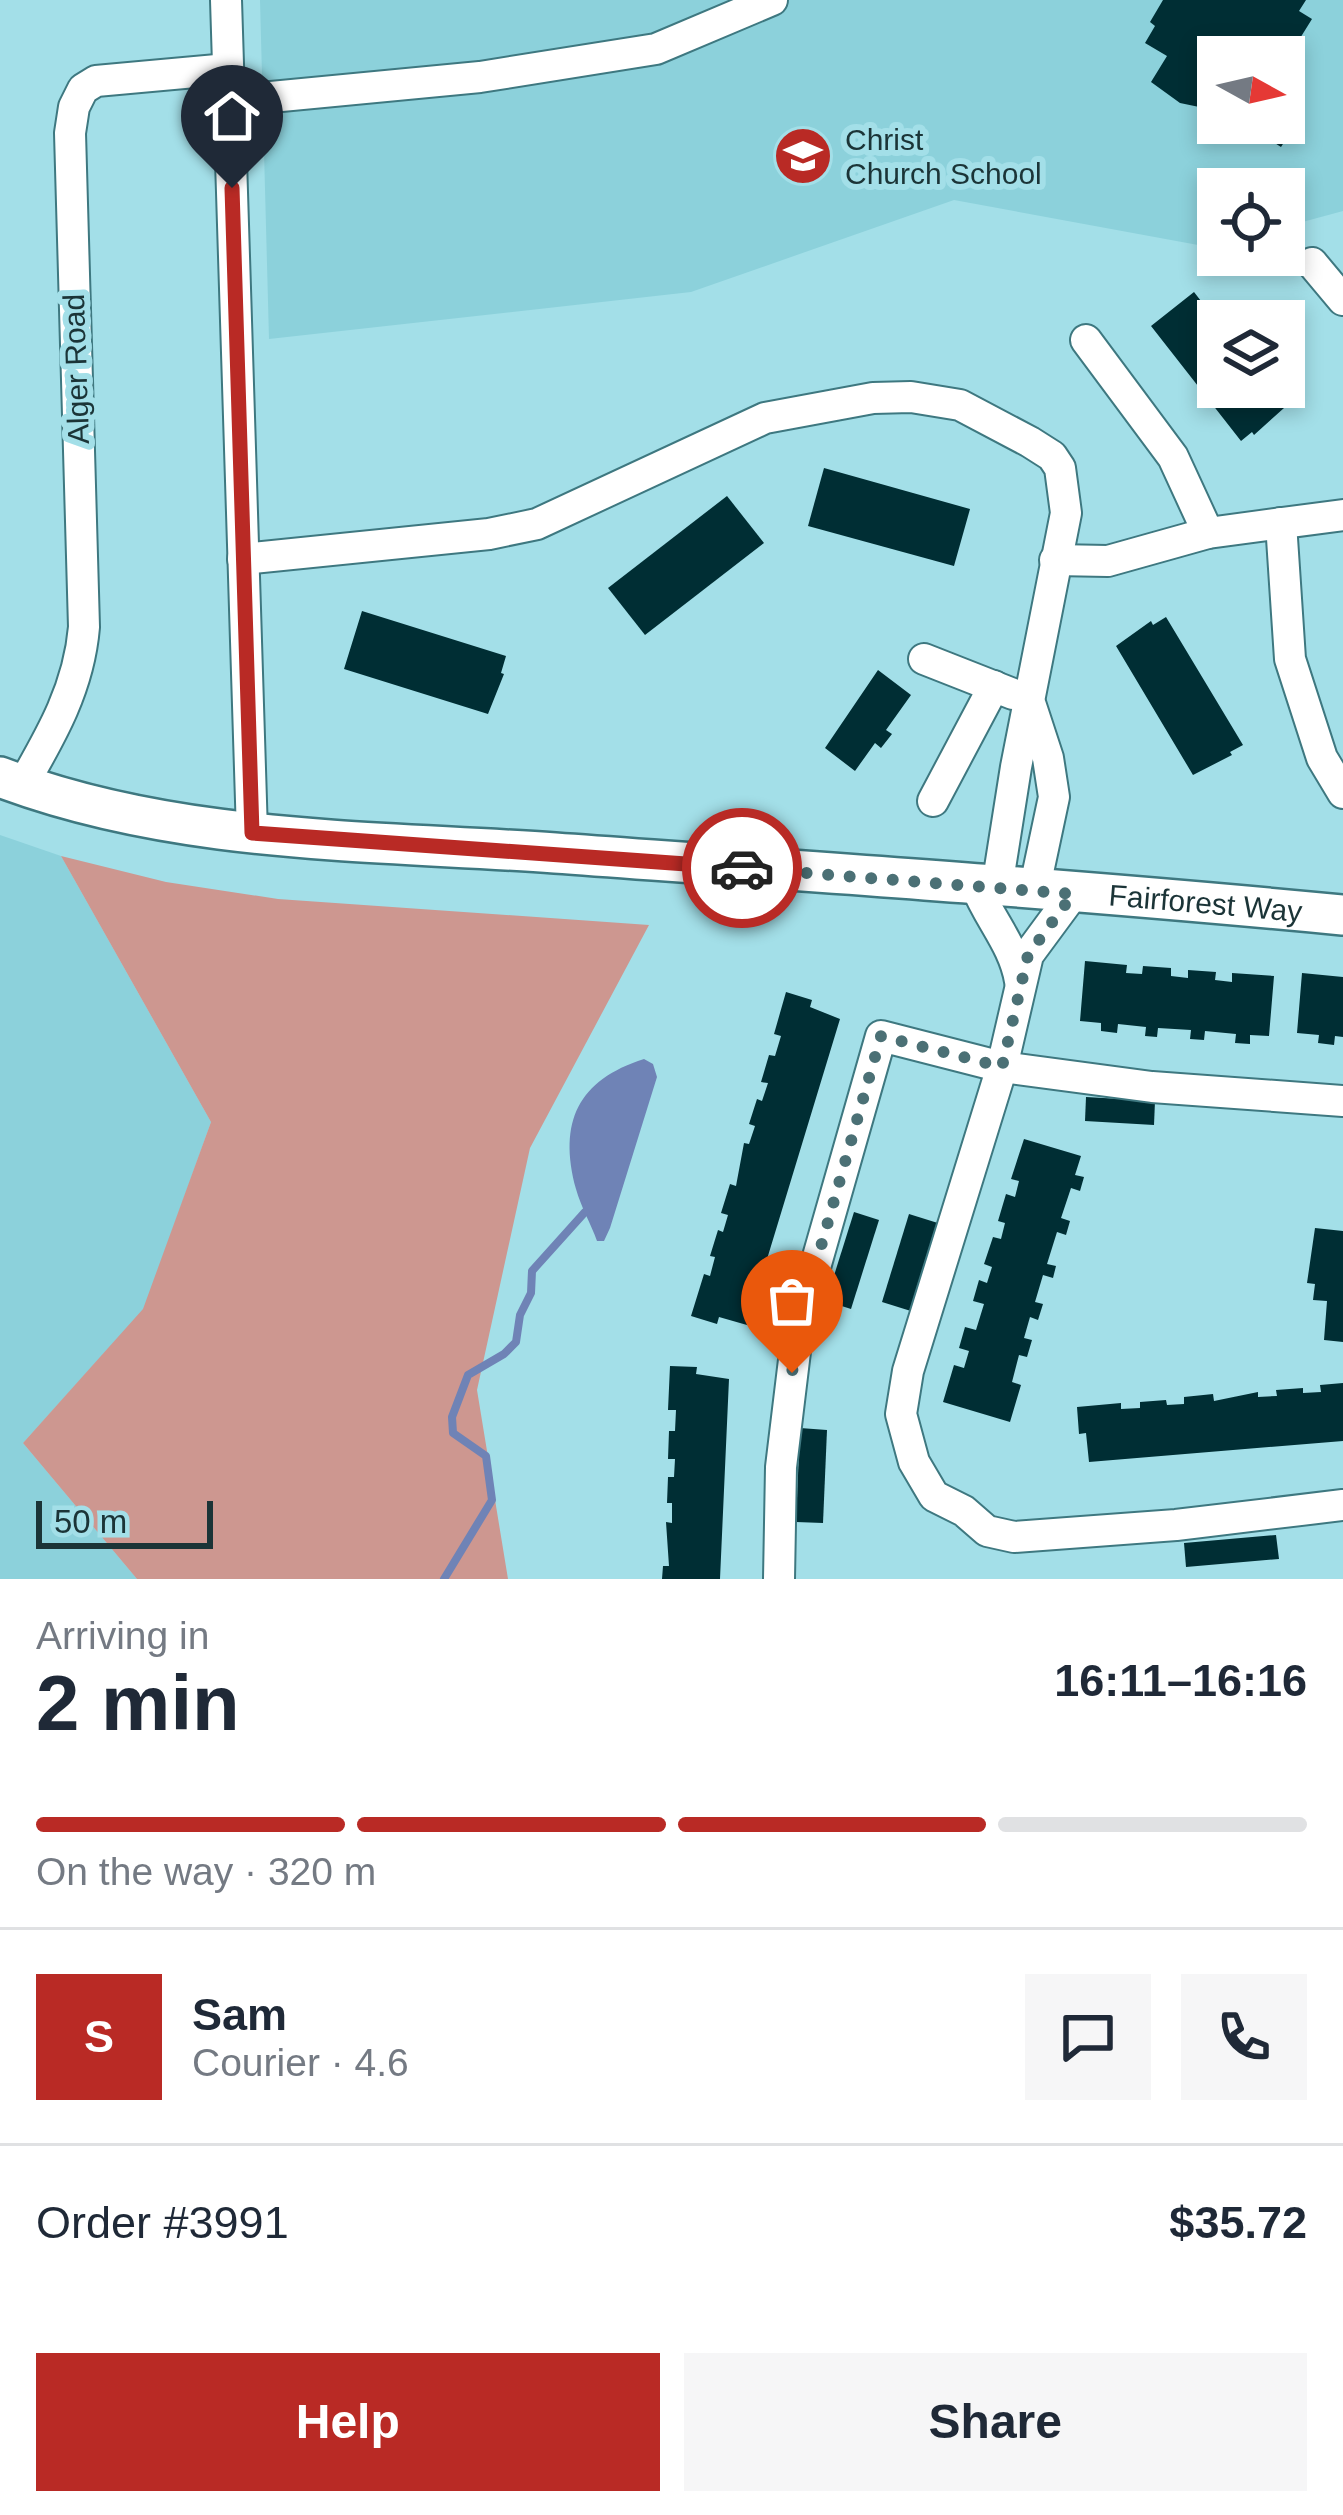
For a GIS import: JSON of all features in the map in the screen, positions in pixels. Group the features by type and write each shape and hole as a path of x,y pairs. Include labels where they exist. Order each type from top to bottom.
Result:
{"main road":[{"name":"Fairforest Way","path":"11,782 190,827 1343,915"}],"street":[{"path":"226,0 252,833"},
{"path":"229,101 480,77 656,50 772,0"},
{"name":"Alger Road","path":"11,782 59,722 81,661 84,627 70,194 74,107 82,89 96,81 228,69"},
{"path":"1312,262 1343,300"},
{"path":"1086,340 1173,457 1208,533"},
{"path":"243,560 489,534 537,524 765,418 873,398 911,397 959,405 1052,456 1064,477 1066,513 1030,700 1020,889 1028,955 1002,1067 908,1371 902,1414 914,1462 934,1496 964,1510 987,1531 1014,1537 1176,1525 1343,1505"},
{"path":"1054,560 1108,561 1208,533 1343,515"},
{"path":"1281,524 1290,659 1322,758 1343,793"},
{"path":"923,659 1030,700"},
{"path":"933,801 994,686"},
{"path":"1021,987 1016,960 989,919 1020,889 1054,797 1030,700"},
{"path":"779,1579 781,1467 798,1327 881,1036 1002,1067 1153,1087 1343,1101"}],"shaded area":[{"name":"Christ Church School","path":"260,0 1343,0 1343,211 1305,221 1305,168 1197,168 1197,245 954,200 691,292 269,339"},
{"path":"0,835 61,856 211,1122 144,1309 23,1443 137,1579 0,1579"},
{"path":"61,856 166,882 278,899 649,925 530,1148 477,1390 508,1579 137,1579 23,1443 143,1309 211,1122"},
{"path":"644,1059 653,1064 657,1077 610,1228 604,1241 597,1241 576,1189 572,1124 578,1107 603,1079"}],"building":[{"path":"1163,0 1306,0 1299,11 1312,19 1301,36 1197,36 1197,107 1180,103 1151,82 1167,56 1145,43 1155,26 1150,22"},
{"path":"1194,292 1200,300 1197,385 1151,326"},
{"path":"1215,408 1284,408 1254,435 1241,441"},
{"path":"824,468 970,509 954,566 808,526"},
{"path":"727,496 764,543 645,635 608,588"},
{"path":"362,611 506,656 488,714 344,669"},
{"path":"1166,617 1243,745 1193,775 1116,646 1151,621 1153,625"},
{"path":"878,670 911,695 886,730 892,734 881,748 875,743 855,771 825,748"},
{"path":"1085,961 1127,965 1126,973 1142,974 1143,966 1171,968 1171,976 1188,978 1188,970 1216,972 1215,980 1232,982 1232,973 1274,976 1269,1036 1250,1035 1250,1044 1235,1043 1236,1034 1205,1031 1204,1040 1190,1039 1191,1030 1158,1028 1157,1037 1145,1036 1146,1027 1118,1024 1117,1033 1101,1031 1101,1023 1080,1021"},
{"path":"1302,973 1343,977 1343,1037 1335,1036 1334,1045 1318,1043 1319,1035 1297,1033"},
{"path":"786,992 812,1000 810,1007 840,1019 747,1325 719,1317 717,1324 691,1316 704,1274 710,1276 715,1257 710,1256 728,1215 721,1213 730,1184 736,1186 744,1143 749,1144 755,1126 749,1124 768,1083 761,1082 781,1036 774,1034"},
{"path":"1086,1097 1155,1101 1154,1125 1085,1121"},
{"path":"1024,1139 1081,1156 1075,1175 1084,1177 1080,1191 1071,1188 1061,1218 1070,1221 1066,1235 1057,1232 1047,1264 1056,1266 1053,1278 1043,1275 1035,1302 1043,1304 1038,1320 1030,1317 1024,1338 1032,1340 1027,1357 1019,1355 1012,1382 1021,1385 1010,1422 943,1402 954,1365 964,1368 969,1351 959,1348 965,1327 976,1330 984,1304 973,1301 979,1280 987,1283 992,1267 984,1264 993,1237 1001,1239 1005,1223 998,1221 1006,1194 1015,1197 1019,1181 1011,1179"},
{"path":"854,1212 879,1220 851,1309 826,1301"},
{"path":"909,1214 941,1224 914,1312 882,1302"},
{"path":"1315,1228 1343,1231 1343,1342 1324,1340 1327,1301 1313,1300 1315,1284 1307,1283"},
{"path":"670,1366 697,1367 696,1374 729,1379 720,1579 662,1579 663,1566 669,1566 666,1522 672,1523 672,1503 667,1503 668,1477 674,1477 675,1459 668,1459 676,1410 668,1410"},
{"path":"1343,1383 1343,1441 1089,1462 1086,1433 1079,1434 1077,1407 1121,1403 1121,1409 1140,1408 1140,1402 1166,1400 1167,1405 1184,1404 1184,1397 1213,1394 1214,1401 1258,1392 1258,1397 1277,1396 1276,1390 1321,1392 1320,1385"},
{"path":"800,1428 827,1430 823,1523 796,1522"},
{"path":"1276,1535 1279,1559 1186,1567 1184,1543"}],"waterway":[{"path":"444,1579 492,1500 486,1456 453,1433 452,1417 468,1375 516,1342 520,1315 531,1293 532,1271 585,1212"}],"way so far":[{"path":"742,868 1073,894 1028,955 1002,1067 881,1036 798,1327 792,1373"}],"place":[{"name":"Christ Church School","path":"803,156"}],"route":[{"path":"232,188 252,833 742,868"}]}
